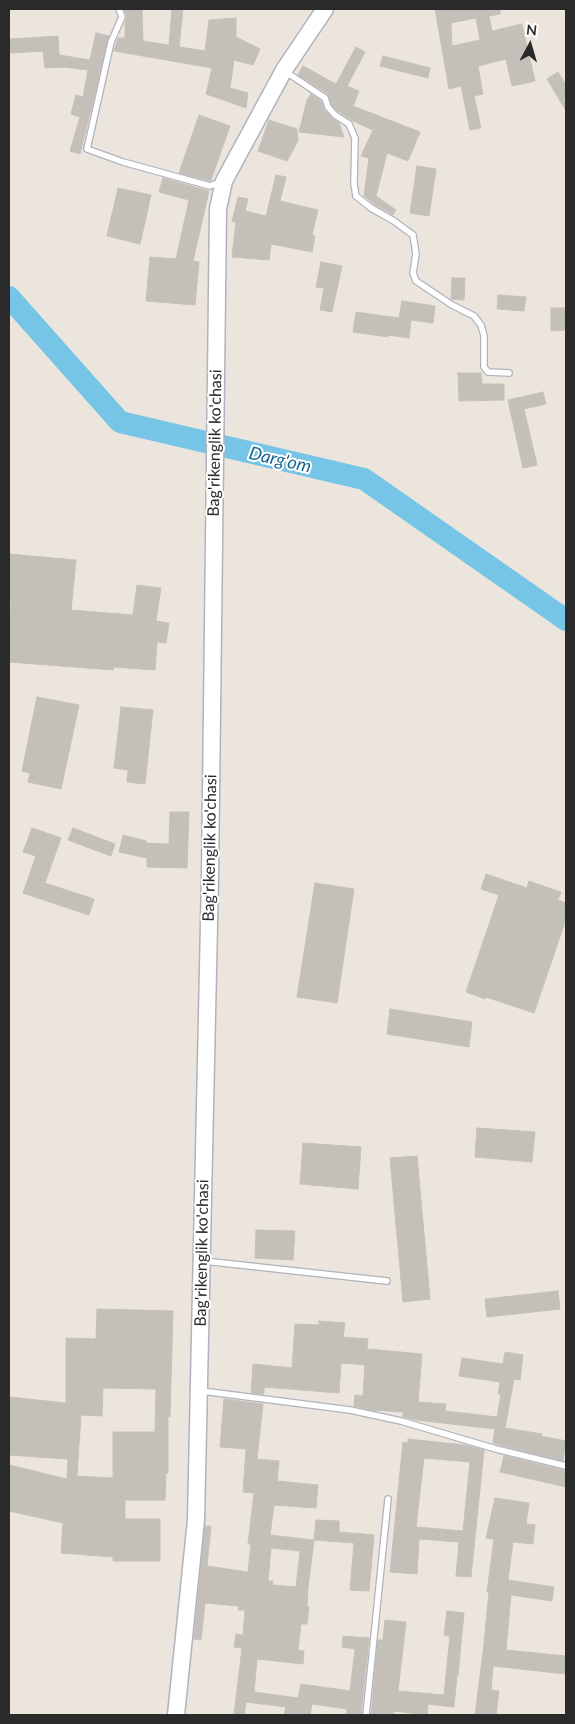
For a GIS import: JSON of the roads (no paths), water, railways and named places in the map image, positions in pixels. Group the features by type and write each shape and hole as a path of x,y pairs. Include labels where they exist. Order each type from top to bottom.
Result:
{"main road":[{"name":"Bag'rikenglik ko'chasi","path":"176,1715 196,1520 210,877 218,209 224,181 284,70 325,9"}],"lane":[{"path":"119,9 122,17 111,42 86,149 123,162 210,186 220,180 224,181"},
{"path":"284,70 325,98 328,107 349,124 355,138 354,184 356,196 413,235 416,254 413,273 416,281 452,305 474,316 481,325 484,336 484,367 488,372 509,373"},
{"path":"202,1260 387,1281"},
{"path":"199,1391 350,1410 401,1421 496,1449 566,1466"},
{"path":"366,1715 388,1500"}],"waterway":[{"name":"Darg'om","path":"9,297 120,422 364,479 566,620"}]}
